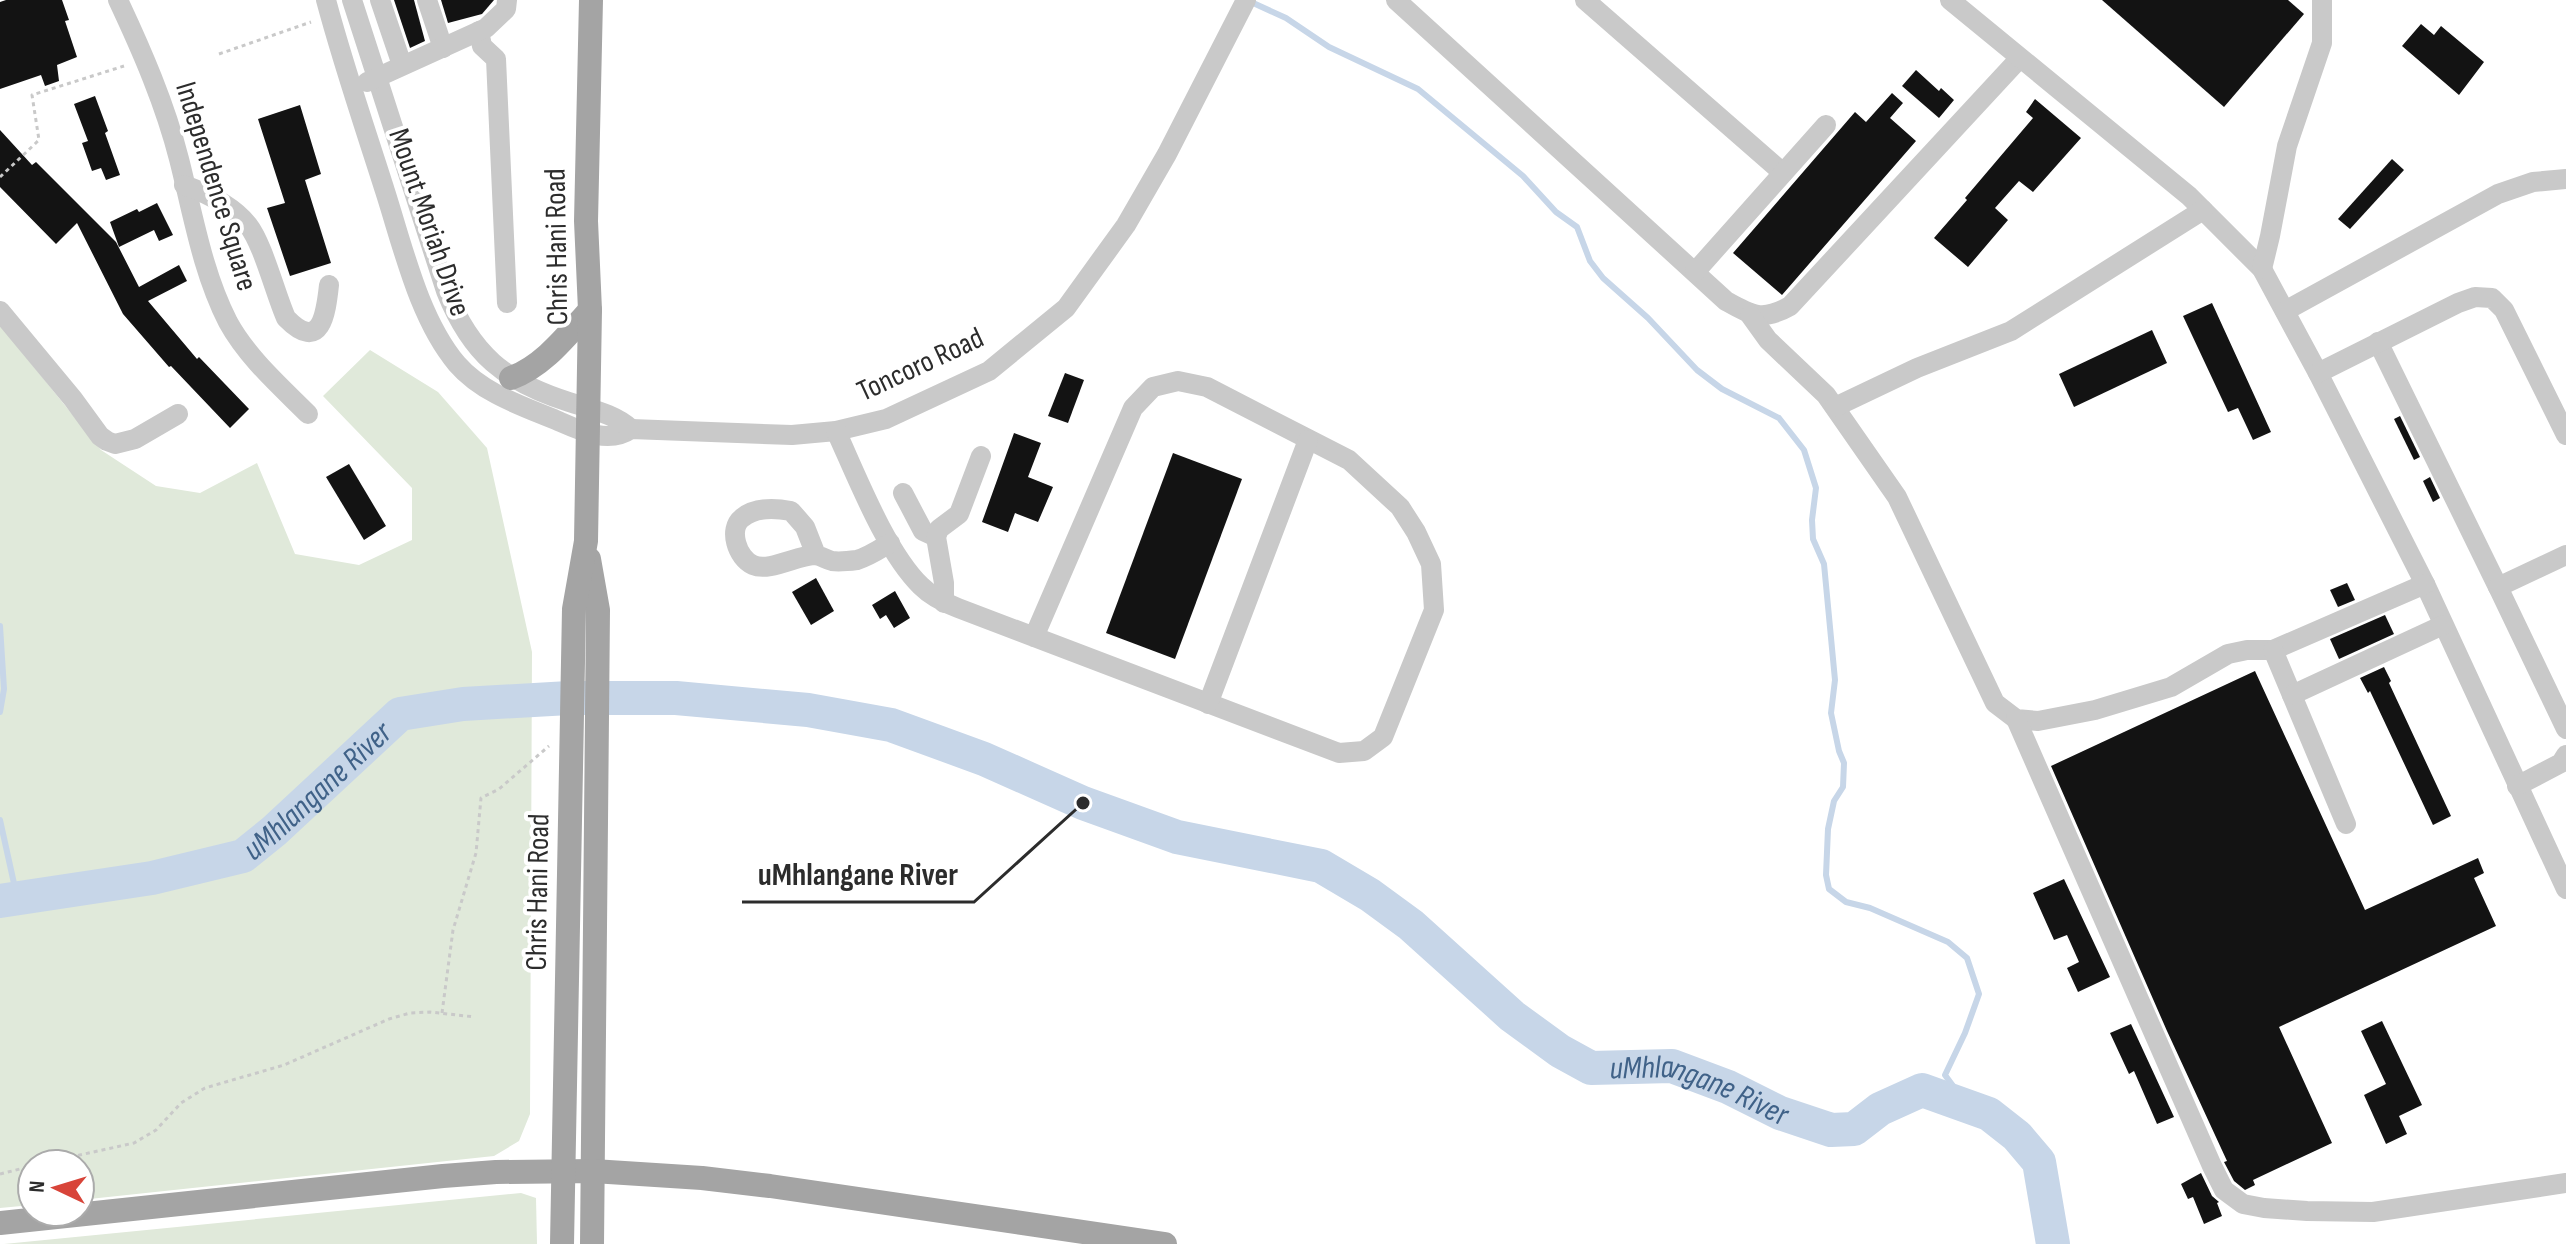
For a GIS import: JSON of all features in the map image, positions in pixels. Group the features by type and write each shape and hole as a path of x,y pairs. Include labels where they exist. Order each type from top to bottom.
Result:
{"main road":[{"name":"Chris Hani Road","path":"591,0 586,221 590,310 586,610 596,817 592,1244"},
{"path":"511,378 541,362 590,310"},
{"name":"Chris Hani Road","path":"562,1244 570,815 586,610"},
{"path":"0,1223 400,1180 496,1172 593,1171 770,1186 1165,1244"}],"street":[{"name":"Independence Square","path":"118,0 160,99 206,268 229,323 260,366 308,414"},
{"name":"Mount Moriah Drive","path":"352,0 457,319 472,343 491,363 511,378 588,421"},
{"path":"380,0 402,65"},
{"path":"427,0 443,48"},
{"path":"352,87 479,31 497,19 506,9 507,0"},
{"name":"Toncoro Road","path":"588,421 615,418 631,429 792,435 836,431 886,419 989,371 1066,308 1133,213 1246,0"},
{"path":"1396,0 1726,301 1750,315 1768,340 1835,407 1897,497 1995,703 2016,719 2224,1190 2243,1204 2264,1208 2373,1212 2566,1183"},
{"path":"1585,0 1783,173"},
{"path":"1950,0 2189,196 2262,269 2425,584 2566,889"},
{"path":"2262,269 2287,146 2322,43 2322,0"},
{"name":"Mount Moriah Drive","path":"328,8 425,309 442,343 458,365 498,395 588,421"},
{"path":"479,31 482,46 496,59 507,303"},
{"path":"1750,315 1775,314 1790,306 2019,59"},
{"path":"1695,272 1826,125"},
{"path":"2285,311 2498,194 2533,182 2566,179"},
{"path":"184,185 226,206 247,223 256,238 286,318 295,328 306,331 320,327 326,317 329,285"},
{"path":"1835,407 1917,368 2011,331 2203,210"},
{"path":"2318,373 2458,303 2475,297 2492,298 2504,310 2566,435"},
{"path":"0,311 100,436 115,444 135,439 178,414"},
{"path":"2378,342 2566,729"},
{"path":"836,431 902,565 922,588 944,603 1339,753 1364,751 1383,737 1434,610 1431,564 1400,507 1349,460 1207,387 1178,381 1153,387 1133,408 1034,637"},
{"path":"1208,704 1308,440"},
{"path":"944,603 944,583 936,537 939,529 959,514 981,456"},
{"path":"903,493 923,531 936,537"},
{"path":"816,555 832,561 862,559 890,543"},
{"path":"2498,587 2566,555"},
{"path":"2016,719 2038,721 2095,710 2171,687 2228,654 2273,650 2425,584"},
{"path":"2292,695 2443,625"},
{"path":"2273,650 2346,824"},
{"path":"2517,786 2561,763 2566,755"}],"path":[{"path":"219,54 328,8"},
{"path":"0,177 39,140 32,95 145,60"},
{"path":"442,1013 453,930 476,853 481,798 499,789 549,746"},
{"path":"96,1151 134,1143 156,1130 181,1103 205,1088 284,1065 389,1019 410,1013 475,1017"}],"green space":[{"path":"0,325 101,450 156,486 200,493 257,463 295,554 359,565 412,540 412,488 323,396 370,350 438,392 487,448 532,652 530,1114 519,1141 494,1156 96,1198 96,1148 16,1148 16,1206 0,1208"},
{"path":"521,1193 536,1198 537,1244 4,1244"}],"building":[{"path":"62,0 69,20 65,21 77,57 57,65 59,81 45,86 41,75 0,89 0,2"},
{"path":"394,0 414,0 425,41 410,48"},
{"path":"441,0 494,0 482,14 448,23"},
{"path":"2102,0 2288,0 2304,14 2224,107"},
{"path":"2421,24 2434,35 2441,26 2484,62 2459,95 2402,46"},
{"path":"1916,70 1954,100 1939,118 1902,86"},
{"path":"1892,93 1903,103 1890,118 1916,141 1782,295 1733,253 1855,112 1866,122"},
{"path":"95,96 120,175 106,180 101,168 92,171 82,143 88,141 74,104"},
{"path":"2035,99 2081,138 2033,192 2019,181 1995,208 2008,220 1968,267 1934,238 2033,118 2026,112"},
{"path":"300,105 321,174 305,180 331,263 290,276 267,208 285,203 258,119"},
{"path":"0,130 32,165 36,162 116,242 139,287 179,265 187,281 148,301 197,359 199,357 249,409 230,428 169,367 123,314 77,223 56,244 0,187"},
{"path":"2392,159 2404,170 2350,229 2338,219"},
{"path":"157,203 173,235 159,241 154,230 119,247 110,222"},
{"path":"2212,303 2271,432 2253,440 2238,408 2228,412 2183,316"},
{"path":"2152,330 2167,363 2074,407 2059,374"},
{"path":"1065,373 1084,380 1068,423 1048,416"},
{"path":"2400,416 2420,457 2414,460 2394,419"},
{"path":"1014,433 1041,443 1028,477 1053,487 1038,522 1015,513 1008,532 982,522"},
{"path":"1173,453 1242,479 1175,659 1106,633"},
{"path":"349,464 386,526 364,540 326,477"},
{"path":"2430,477 2440,498 2433,502 2423,481"},
{"path":"816,578 834,611 811,625 792,592"},
{"path":"2347,583 2355,600 2338,607 2330,590"},
{"path":"895,591 910,618 894,628 886,615 880,619 872,605"},
{"path":"2385,615 2394,634 2339,659 2330,639"},
{"path":"2384,667 2451,816 2433,825 2370,691 2368,693 2360,678"},
{"path":"2255,671 2365,910 2478,858 2484,873 2474,878 2496,926 2279,1027 2332,1143 2253,1180 2255,1185 2245,1190 2234,1181 2224,1162 2227,1161 2051,766"},
{"path":"2064,879 2110,977 2078,992 2067,968 2079,962 2067,935 2054,940 2033,893"},
{"path":"2382,1021 2422,1105 2399,1116 2407,1134 2386,1144 2364,1095 2386,1084 2361,1031"},
{"path":"2131,1024 2174,1117 2157,1124 2134,1071 2129,1074 2110,1033"},
{"path":"2201,1173 2212,1196 2219,1202 2222,1216 2204,1224 2193,1197 2188,1199 2181,1184"}],"waterway":[{"path":"1251,2 1286,18 1329,47 1418,89 1523,176 1556,212 1577,227 1590,261 1603,278 1648,318 1697,370 1722,389 1779,418 1804,450 1816,488 1813,539 1824,564 1835,680 1831,713 1844,763 1843,787 1834,801 1828,829 1826,875 1829,889 1846,902 1870,908 1948,942 1967,958 1979,994 1945,1075 1967,1105"},
{"path":"0,626 4,689 0,712"},
{"name":"uMhlangane River","path":"0,901 152,878 243,856 400,714 463,704 569,698 676,698 808,710 891,725 984,759 1083,803 1177,837 1321,866 1370,895 1411,925 1512,1016 1560,1051 1591,1068 1672,1066 1728,1087 1780,1113 1831,1130 1854,1129 1880,1109 1922,1090 1989,1114 2017,1136 2039,1162 2053,1244"},
{"path":"0,820 17,897"}],"place":[{"name":"uMhlangane River","path":"1083,803"}]}
